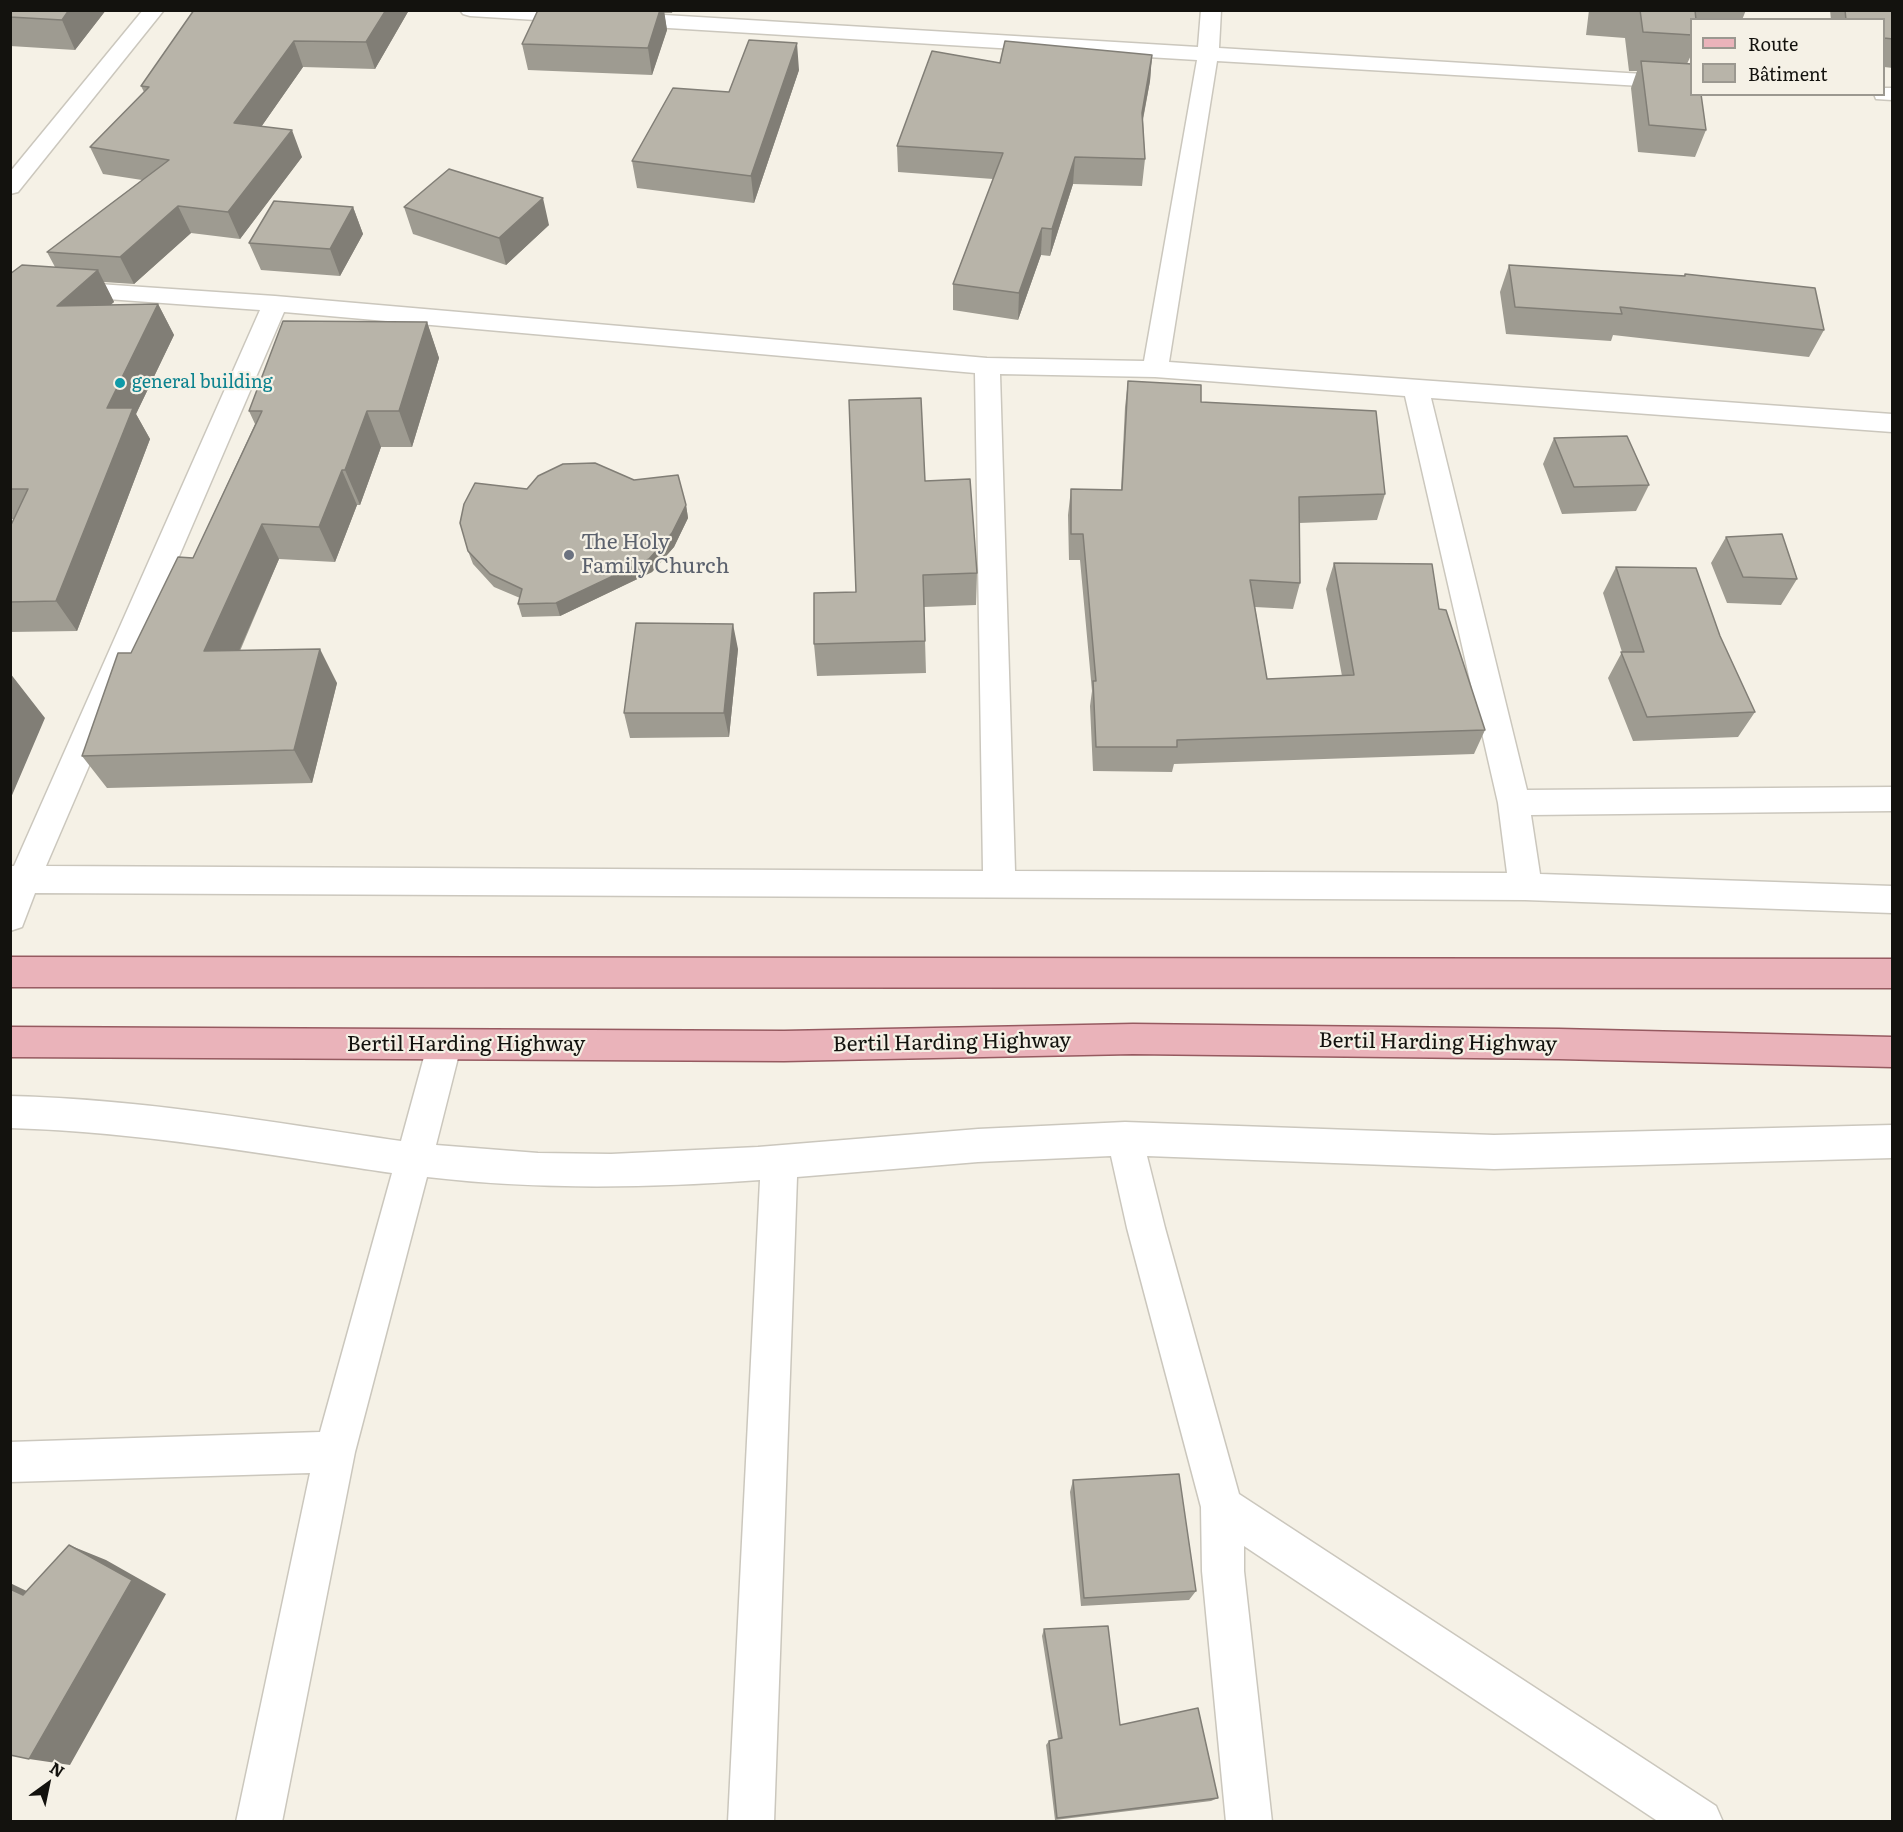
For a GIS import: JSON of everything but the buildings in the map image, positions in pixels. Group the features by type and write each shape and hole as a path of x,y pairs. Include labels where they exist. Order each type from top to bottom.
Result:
{"main road":[{"path":"10,972 1893,974"},
{"name":"Bertil Harding Highway","path":"10,1042 784,1046 1133,1039 1559,1044 1893,1052"}],"street":[{"path":"10,188 154,10"},
{"path":"470,10 1690,82"},
{"path":"1155,369 1208,54 1211,10"},
{"path":"10,285 275,304 987,366 1155,369 1892,423"},
{"path":"10,917 17,879 275,304"},
{"path":"987,366 998,762 999,884"},
{"path":"1416,388 1514,803 1525,886"},
{"path":"1514,803 1893,799"},
{"path":"17,879 1525,886 1893,900"},
{"path":"259,1821 335,1452 444,1046"},
{"path":"10,1112 130,1116 414,1160 537,1170 660,1170 918,1149 1125,1139 1495,1152 1604,1148 1708,1148 1893,1141"},
{"path":"1125,1139 1146,1228 1222,1507 1223,1571 1249,1821"},
{"path":"750,1821 779,1160"},
{"path":"10,1462 335,1452"},
{"path":"1222,1507 1700,1821"}],"place":[{"name":"general building","path":"120,383"},
{"name":"The Holy Family Church","path":"569,555"}]}
